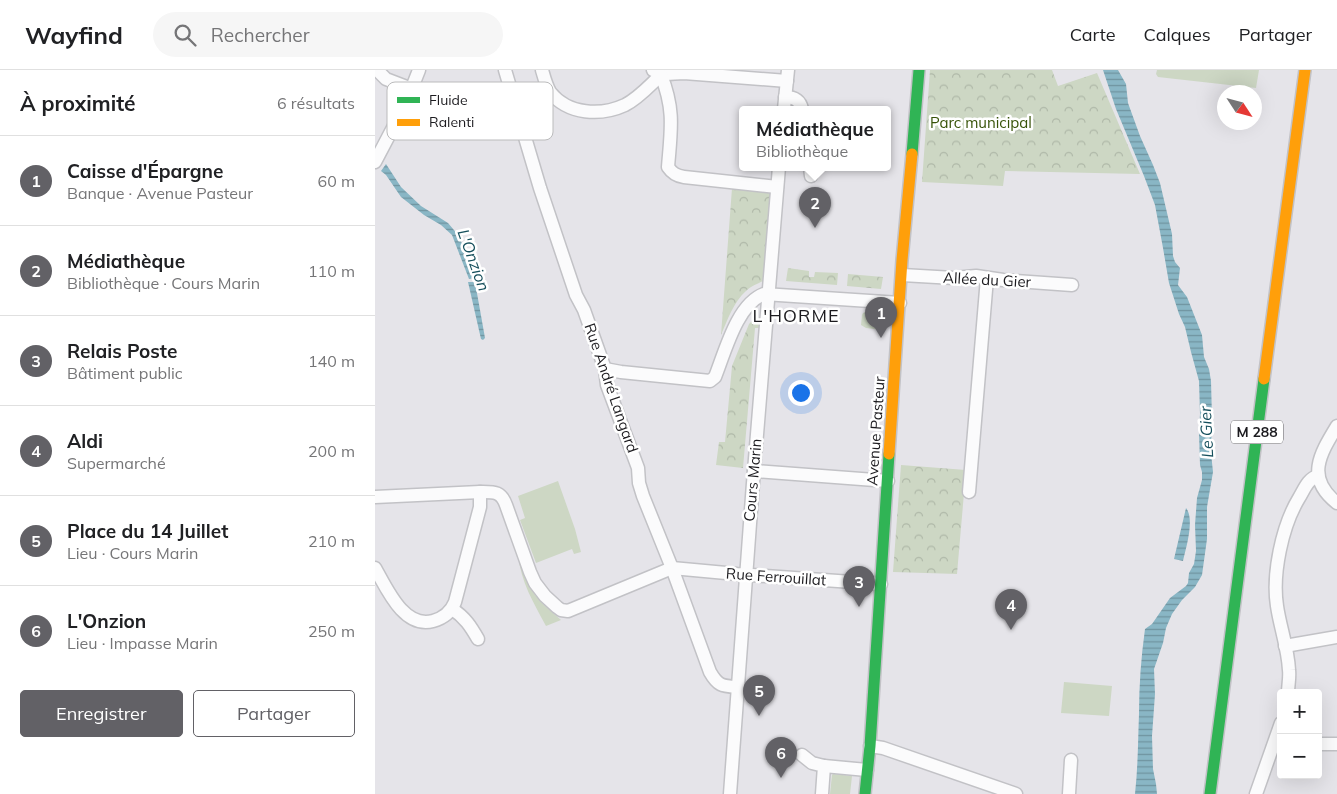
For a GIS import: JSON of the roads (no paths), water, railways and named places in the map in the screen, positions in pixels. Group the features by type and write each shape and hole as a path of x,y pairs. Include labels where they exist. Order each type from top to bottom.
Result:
{"main road":[{"name":"Avenue Pasteur","path":"865,794 907,192 919,70"},
{"name":"M 288","path":"1210,794 1305,70"}],"street":[{"path":"377,70 387,79 394,82"},
{"path":"415,82 419,70"},
{"name":"Rue André Langard","path":"505,70 509,82"},
{"path":"541,70 546,82"},
{"path":"553,95 565,104 578,110 592,112 608,111 635,99 659,72"},
{"path":"659,72 667,75 684,73 787,76 784,103"},
{"path":"659,72 669,95 672,112 668,166 673,174 684,178 777,187"},
{"path":"784,103 792,97 799,102 801,106"},
{"path":"377,158 387,138"},
{"name":"Rue André Langard","path":"526,140 576,295 584,310 605,369 607,385 638,468 639,483 643,496 710,672 718,683 737,687"},
{"name":"Cours Marin","path":"730,794 779,171"},
{"name":"Allée du Gier","path":"902,275 954,278 976,276 1072,285"},
{"path":"969,492 987,278"},
{"path":"605,369 711,381 715,377 740,316 761,295 900,303"},
{"path":"1337,426 1320,457 1318,466 1318,476 1325,490 1337,503"},
{"path":"754,471 888,481"},
{"path":"1288,689 1289,672 1277,607 1276,578 1284,535 1294,506 1308,482 1318,476"},
{"path":"375,568 401,611 414,620 421,622 438,620 452,609 455,602 480,507 480,492"},
{"path":"375,498 480,492 497,493 504,499 535,583 545,596 561,610 568,611 672,568"},
{"name":"Rue Ferrouillat","path":"672,568 881,584"},
{"path":"452,609 464,618 478,639"},
{"path":"1285,646 1337,637"},
{"path":"1256,794 1277,743"},
{"path":"1322,744 1337,744"},
{"path":"869,746 883,748 1016,794"},
{"path":"802,755 812,763 824,766 867,770"},
{"path":"1069,794 1071,760"},
{"path":"822,794 824,766"}],"water":[{"name":"Le Gier","path":"1103,70 1118,70 1126,84 1128,103 1160,183 1172,234 1173,256 1180,268 1178,285 1187,297 1202,335 1204,357 1211,381 1211,453 1213,472 1207,507 1207,539 1202,575 1195,587 1172,614 1154,669 1155,694 1152,736 1153,769 1157,794 1135,794 1142,650 1145,629 1152,624 1170,598 1186,586 1189,573 1194,564 1197,498 1202,480 1199,432 1199,381 1185,327 1169,283 1155,205 1116,109"},
{"path":"386,164 401,187 421,206 448,223 459,236 475,278 469,279 452,235 401,197 386,175 381,171"},
{"path":"468,282 475,282 485,338 483,340 481,339"},
{"path":"1186,508 1189,513 1190,526 1183,561 1174,559"}],"place":[{"name":"Médiathèque","path":"815,228"},
{"name":"Caisse d'Épargne","path":"881,338"},
{"name":"Relais Poste","path":"859,607"},
{"name":"Aldi","path":"1011,630"},
{"name":"Place du 14 Juillet","path":"759,716"},
{"name":"L'Onzion","path":"781,778"}],"district":[{"name":"L'HORME","path":"796,316"}],"park label":[{"name":"Parc municipal","path":"981,123"}]}
